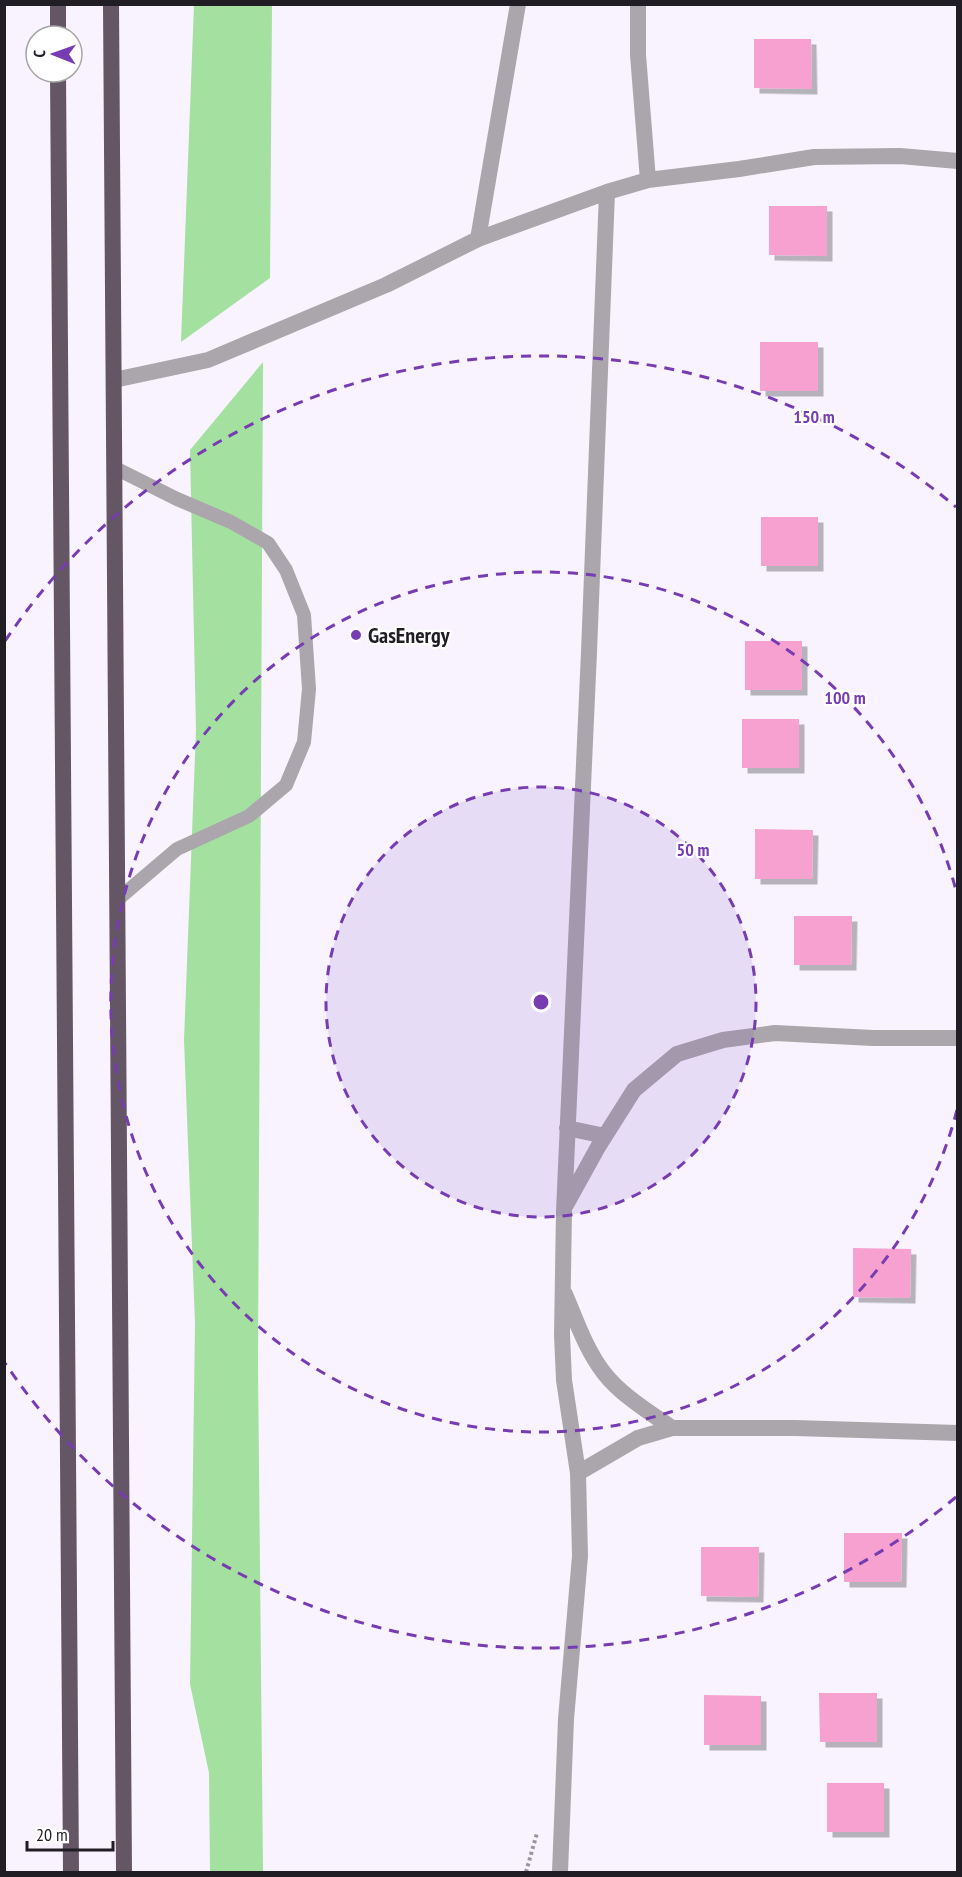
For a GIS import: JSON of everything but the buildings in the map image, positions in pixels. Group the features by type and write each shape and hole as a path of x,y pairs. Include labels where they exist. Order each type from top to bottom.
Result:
{"highway":[{"path":"58,4 58,24"},
{"path":"111,4 124,1872"},
{"path":"58,84 71,1872"}],"street":[{"path":"478,239 518,4"},
{"path":"638,4 638,56 648,180"},
{"path":"114,380 208,360 386,285 478,239 607,192 648,180 814,157 900,156 957,161"},
{"path":"560,1872 566,1719 580,1556 578,1473 564,1380 562,1335 564,1211 590,640 607,192"},
{"path":"564,1211 605,1136 634,1090 677,1054 723,1040 775,1033 873,1038 957,1038"},
{"path":"567,1128 605,1136"},
{"path":"564,1289 587,1345 604,1373 635,1402 672,1428"},
{"path":"578,1473 638,1438 672,1428 795,1428 957,1433"}],"lane":[{"path":"115,468 177,499 231,522 268,543 286,570 304,615 309,689 304,742 286,785 249,816 177,849 117,900"}],"green space":[{"path":"194,5 272,5 270,278 181,342"},
{"path":"263,362 258,1364 263,1872 210,1872 209,1773 190,1684 195,1323 184,1040 196,730 190,450"}],"place":[{"name":"GasEnergy","path":"356,635"}]}
